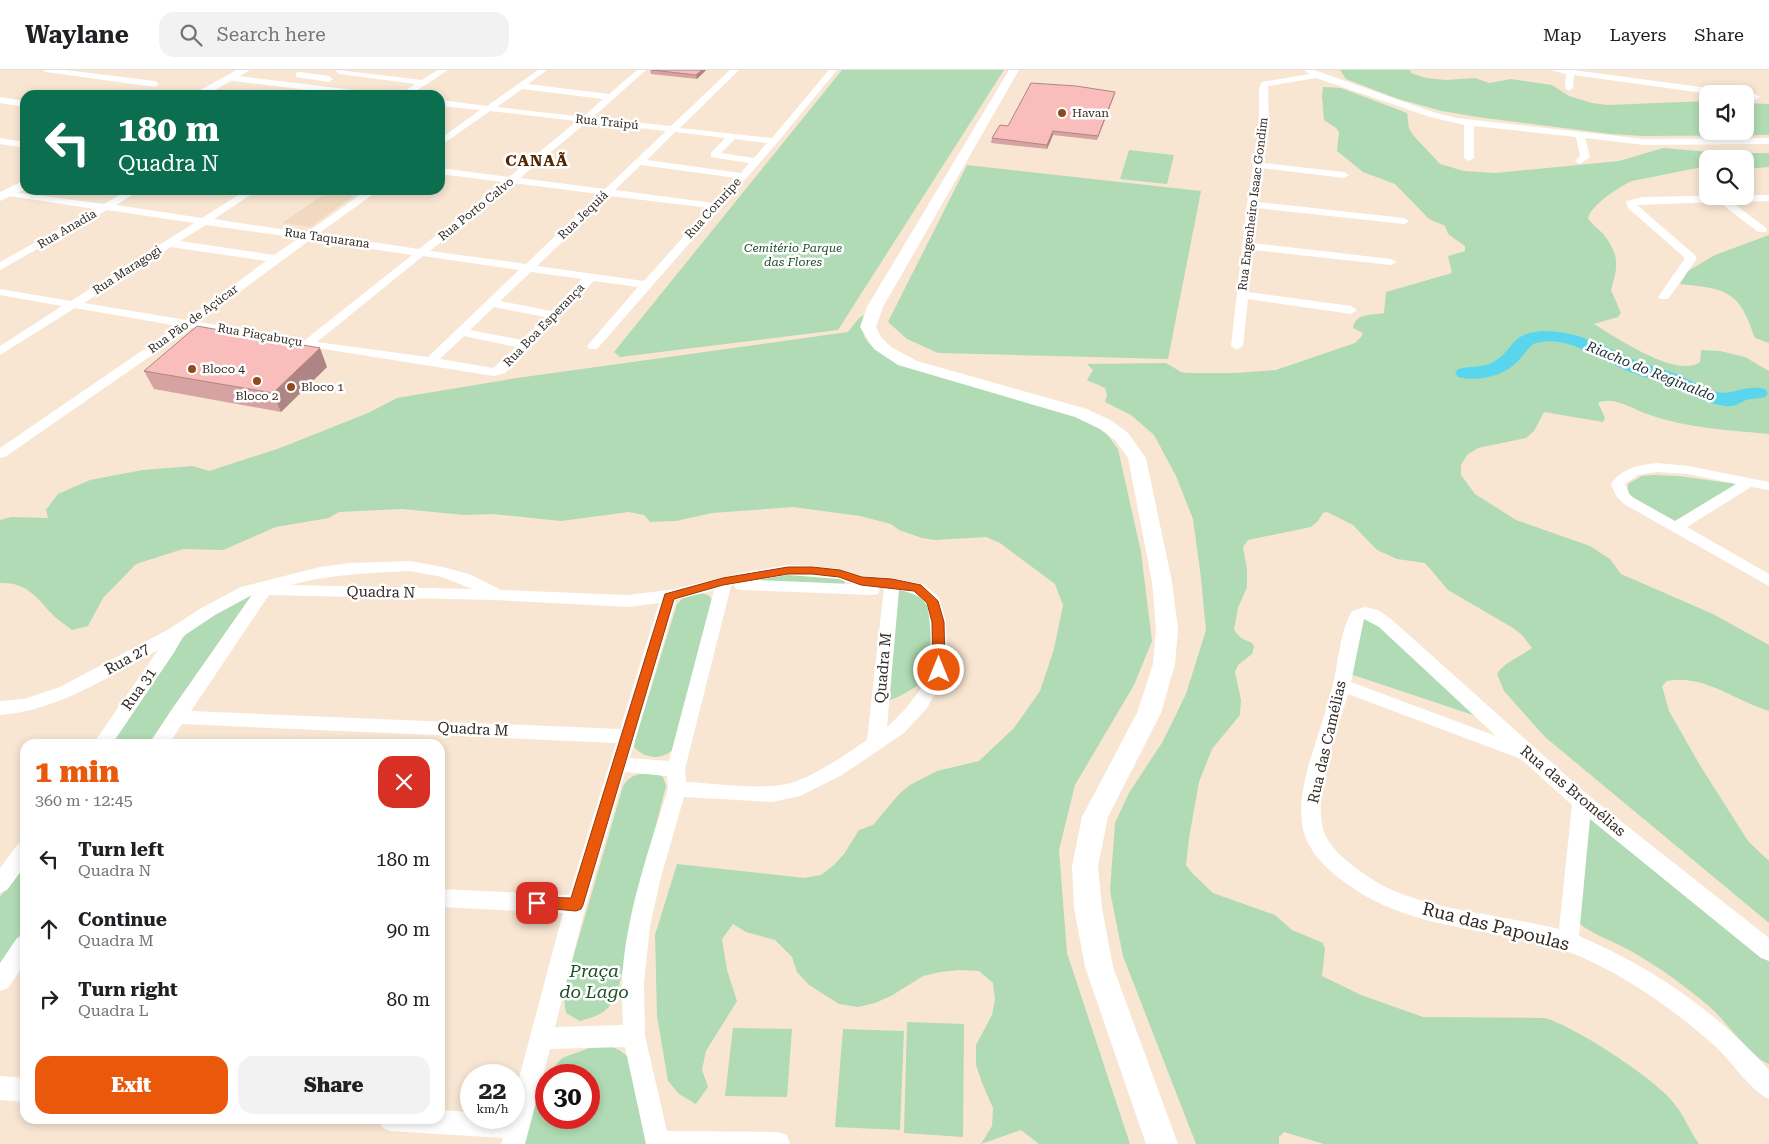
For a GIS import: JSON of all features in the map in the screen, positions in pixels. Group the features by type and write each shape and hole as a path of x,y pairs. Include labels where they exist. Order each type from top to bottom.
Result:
{"street":[{"path":"46,70 155,84"},
{"path":"206,90 245,70"},
{"path":"411,90 444,70"},
{"path":"445,139 543,70"},
{"name":"Rua Porto Calvo","path":"307,344 555,146 642,70"},
{"name":"Rua Jequiá","path":"431,360 736,70"},
{"name":"Rua Coruripe","path":"593,346 774,141 833,70"},
{"path":"1555,70 1659,80 1699,88"},
{"path":"312,89 342,71 423,82"},
{"path":"1012,71 875,307 868,327 873,339 900,360 911,365 1066,407 1096,420 1122,437 1130,446 1136,458 1162,582 1167,629 1164,664 1149,713 1095,817 1085,866 1088,908 1099,967 1162,1144"},
{"path":"1312,72 1433,115 1469,122 1580,136 1652,142 1769,141"},
{"name":"Rua Engenheiro Isaac Gondim","path":"1237,346 1252,204 1264,126 1264,86 1312,72"},
{"path":"1568,88 1570,72"},
{"path":"299,75 329,79"},
{"path":"229,78 322,90"},
{"path":"520,86 610,97"},
{"path":"0,100 20,103"},
{"name":"Rua Traipú","path":"445,105 774,141"},
{"path":"1469,122 1469,158"},
{"path":"445,131 456,132"},
{"path":"732,136 714,154 718,157 755,161"},
{"path":"1580,136 1586,157 1580,161"},
{"path":"0,141 20,144"},
{"path":"640,162 742,176"},
{"path":"1258,165 1344,175"},
{"path":"445,172 715,206"},
{"path":"5,195 20,187"},
{"name":"Rua Taquarana","path":"5,195 106,206 645,285"},
{"name":"Rua Anadia","path":"0,267 126,195"},
{"name":"Rua Maragogi","path":"0,351 245,195"},
{"name":"Rua Pão de Açúcar","path":"6,450 190,322 367,195"},
{"path":"1754,199 1769,198"},
{"path":"1664,297 1690,260 1690,256 1631,205 1633,202 1642,200 1699,200"},
{"path":"1252,204 1404,221"},
{"path":"1730,205 1762,230"},
{"path":"168,243 276,259"},
{"path":"1248,246 1391,262"},
{"name":"Rua Boa Esperança","path":"496,372 526,345 591,277"},
{"name":"Rua Piaçabuçu","path":"0,292 190,322 307,344 431,360 496,372"},
{"path":"1242,295 1351,310"},
{"path":"490,303 554,315"},
{"path":"460,332 526,345"},
{"path":"1769,486 1663,468 1644,469 1624,476 1618,484 1623,496 1769,581"},
{"path":"1675,528 1749,482"},
{"path":"162,739 271,586 320,572 350,568 410,566 463,578 498,595 628,601 669,596 751,576 788,570 812,570 840,574 861,581 891,587"},
{"name":"Rua 27","path":"0,708 24,706 66,692 175,633 209,611 247,591 271,586"},
{"name":"Quadra N","path":"271,586 498,595"},
{"path":"723,586 640,926 632,982 634,1036 658,1144 778,1144"},
{"path":"620,764 677,779 772,794 800,788 835,770 898,728 921,704 939,670 938,622 932,601 917,588 723,586 698,588"},
{"name":"Quadra M","path":"876,744 891,587"},
{"path":"427,1124 515,1136 576,905 669,596"},
{"name":"Rua das Camélias","path":"1359,882 1334,862 1320,847 1312,825 1312,800 1329,727 1341,686 1355,619 1360,613 1366,613 1374,615 1385,623"},
{"name":"Rua das Bromélias","path":"1385,623 1529,756 1582,802 1769,951"},
{"name":"Rua 31","path":"105,739 168,647 175,633"},
{"path":"1341,686 1529,756"},
{"name":"Quadra M","path":"176,717 626,736"},
{"path":"1568,941 1582,802"},
{"path":"0,884 20,857"},
{"name":"Rua das Papoulas","path":"1359,882 1384,896 1415,906 1568,941 1625,969 1666,993 1722,1038 1769,1087"},
{"path":"445,898 576,905"},
{"path":"0,982 20,952"},
{"path":"540,1038 634,1036"},
{"path":"0,1088 20,1090"}],"shaded area":[{"path":"323,195 355,195 310,227 282,223"}],"green space":[{"name":"Cemitério Parque das Flores","path":"842,70 1004,70 838,330 620,357 614,352"},
{"path":"1340,70 1410,70 1411,73 1426,78 1446,80 1475,78 1489,83 1511,79 1552,85 1569,96 1592,103 1608,105 1699,101 1699,136 1611,134 1478,117 1442,111 1398,99 1346,79"},
{"path":"1323,87 1341,88 1407,113 1409,128 1413,135 1440,164 1464,171 1495,173 1619,161 1663,148 1699,151 1699,168 1632,181 1614,191 1594,207 1590,213 1588,218 1604,235 1615,255 1616,268 1611,290 1621,313 1618,317 1594,324 1631,346 1662,361 1690,366 1700,362 1701,350 1720,351 1745,357 1769,371 1769,434 1679,423 1650,415 1624,404 1604,401 1598,403 1605,418 1603,422 1544,412 1534,431 1526,438 1478,448 1467,455 1461,465 1461,475 1475,494 1516,520 1590,546 1610,559 1621,574 1713,614 1769,645 1769,711 1694,681 1667,681 1662,686 1669,711 1701,767 1748,841 1769,861 1769,923 1545,737 1504,691 1497,674 1508,663 1532,648 1522,635 1448,590 1425,563 1397,559 1377,550 1353,525 1327,512 1323,513 1311,527 1248,540 1243,547 1247,569 1247,587 1238,608 1234,630 1241,638 1252,643 1254,647 1252,654 1238,665 1235,672 1241,700 1240,715 1212,749 1199,782 1186,865 1213,893 1275,915 1292,930 1323,943 1325,949 1322,976 1361,995 1423,1017 1544,1018 1593,1041 1663,1092 1677,1107 1699,1144 1324,1144 1284,1132 1279,1137 1279,1144 1196,1144 1123,956 1110,891 1115,823 1129,793 1163,741 1186,694 1206,630 1193,519 1176,476 1154,435 1131,415 1105,402 1107,395 1105,388 1087,380 1093,370 1087,364 1166,363 1181,372 1187,373 1236,373 1276,370 1355,343 1363,333 1353,328 1357,319 1384,313 1386,292 1452,273 1448,256 1465,251 1465,246 1448,234 1445,226 1429,219 1395,184 1363,172 1337,151 1339,132 1324,120"},
{"path":"1754,103 1769,104 1769,135 1754,135"},
{"path":"1129,150 1174,155 1167,184 1120,179"},
{"path":"1754,153 1769,153 1769,167 1754,168"},
{"path":"967,165 1201,191 1168,359 938,353 907,339 888,322"},
{"path":"1769,235 1769,343 1755,338 1743,310 1737,301 1729,295 1709,288 1680,284 1688,271 1715,255"},
{"path":"866,314 863,329 866,340 888,358 1080,415 1106,433 1118,449 1141,552 1152,641 1134,685 1075,785 1059,850 1067,953 1130,1144 1039,1144 1021,1130 981,1144 992,1126 993,1108 976,1065 976,1045 992,1015 995,999 993,983 979,971 959,970 923,976 891,996 875,1003 858,1007 839,1004 809,985 797,972 792,957 775,940 746,932 733,924 722,939 727,970 737,1001 706,1051 702,1070 708,1087 696,1104 679,1094 668,1081 657,1016 655,935 677,864 804,878 821,875 844,854 859,830 873,825 899,794 910,785 937,771 979,761 1014,728 1040,691 1054,649 1063,605 1055,584 1000,543 986,537 935,540 922,538 899,530 891,524 860,516 793,507 712,513 676,521 650,522 644,515 629,512 561,521 492,514 465,515 402,509 339,512 329,518 276,527 223,550 183,549 136,564 103,598 88,626 72,630 23,587 9,583 0,583 0,520 11,517 48,518 46,510 58,494 90,480 143,470 193,466 209,471 280,448 368,413 397,398 517,378 848,332 859,318"},
{"path":"1642,476 1678,476 1737,484 1673,523 1644,508 1637,503 1628,491 1628,484"},
{"path":"793,573 842,577 845,583 840,587 760,582 759,579"},
{"path":"897,589 916,593 928,606 932,627 927,676 917,686 885,702"},
{"path":"253,593 151,739 112,739 193,624"},
{"path":"699,593 708,595 713,601 676,746 661,756 649,756 634,747 635,740 677,604 684,597"},
{"path":"1366,615 1491,721 1347,673 1358,621"},
{"name":"Praça do Lago","path":"654,773 663,777 666,786 644,872 619,986 613,1001 606,1010 580,1021 566,1013 563,992 623,786 633,776"},
{"path":"1587,810 1769,954 1769,1064 1755,1055 1712,1009 1683,985 1641,957 1590,931 1577,922"},
{"path":"20,868 20,935 0,964 0,897"},
{"path":"907,1022 964,1024 963,1137 904,1133"},
{"path":"733,1028 792,1029 787,1097 725,1096"},
{"path":"843,1029 904,1031 900,1130 835,1127"},
{"name":"Praça do Lago","path":"603,1043 619,1050 631,1059 646,1144 524,1144 535,1095 535,1129 600,1129 600,1064 557,1064 562,1058"}],"building":[{"path":"652,70 702,70 696,75"},
{"name":"Havan","path":"1031,83 1076,86 1115,92 1098,136 1053,131 1047,145 992,138 1000,125 1008,126"},
{"path":"197,326 320,348 273,393 144,371"}],"waterway":[{"name":"Riacho do Reginaldo","path":"1465,373 1489,370 1502,365 1522,343 1532,337 1555,336 1575,339 1630,365 1668,378 1695,391 1718,399 1734,400 1742,394 1758,393"}],"place":[{"name":"Havan","path":"1062,113"},
{"name":"Bloco 4","path":"192,369"},
{"name":"Bloco 2","path":"257,381"},
{"name":"Bloco 1","path":"291,387"}],"district":[{"name":"CANAÃ","path":"537,160"}],"route":[{"path":"537,903 576,905 602,824 620,764 626,736 669,596 723,582 788,570 812,570 840,574 861,581 892,583 917,588 932,601 938,622 939,670"}]}
